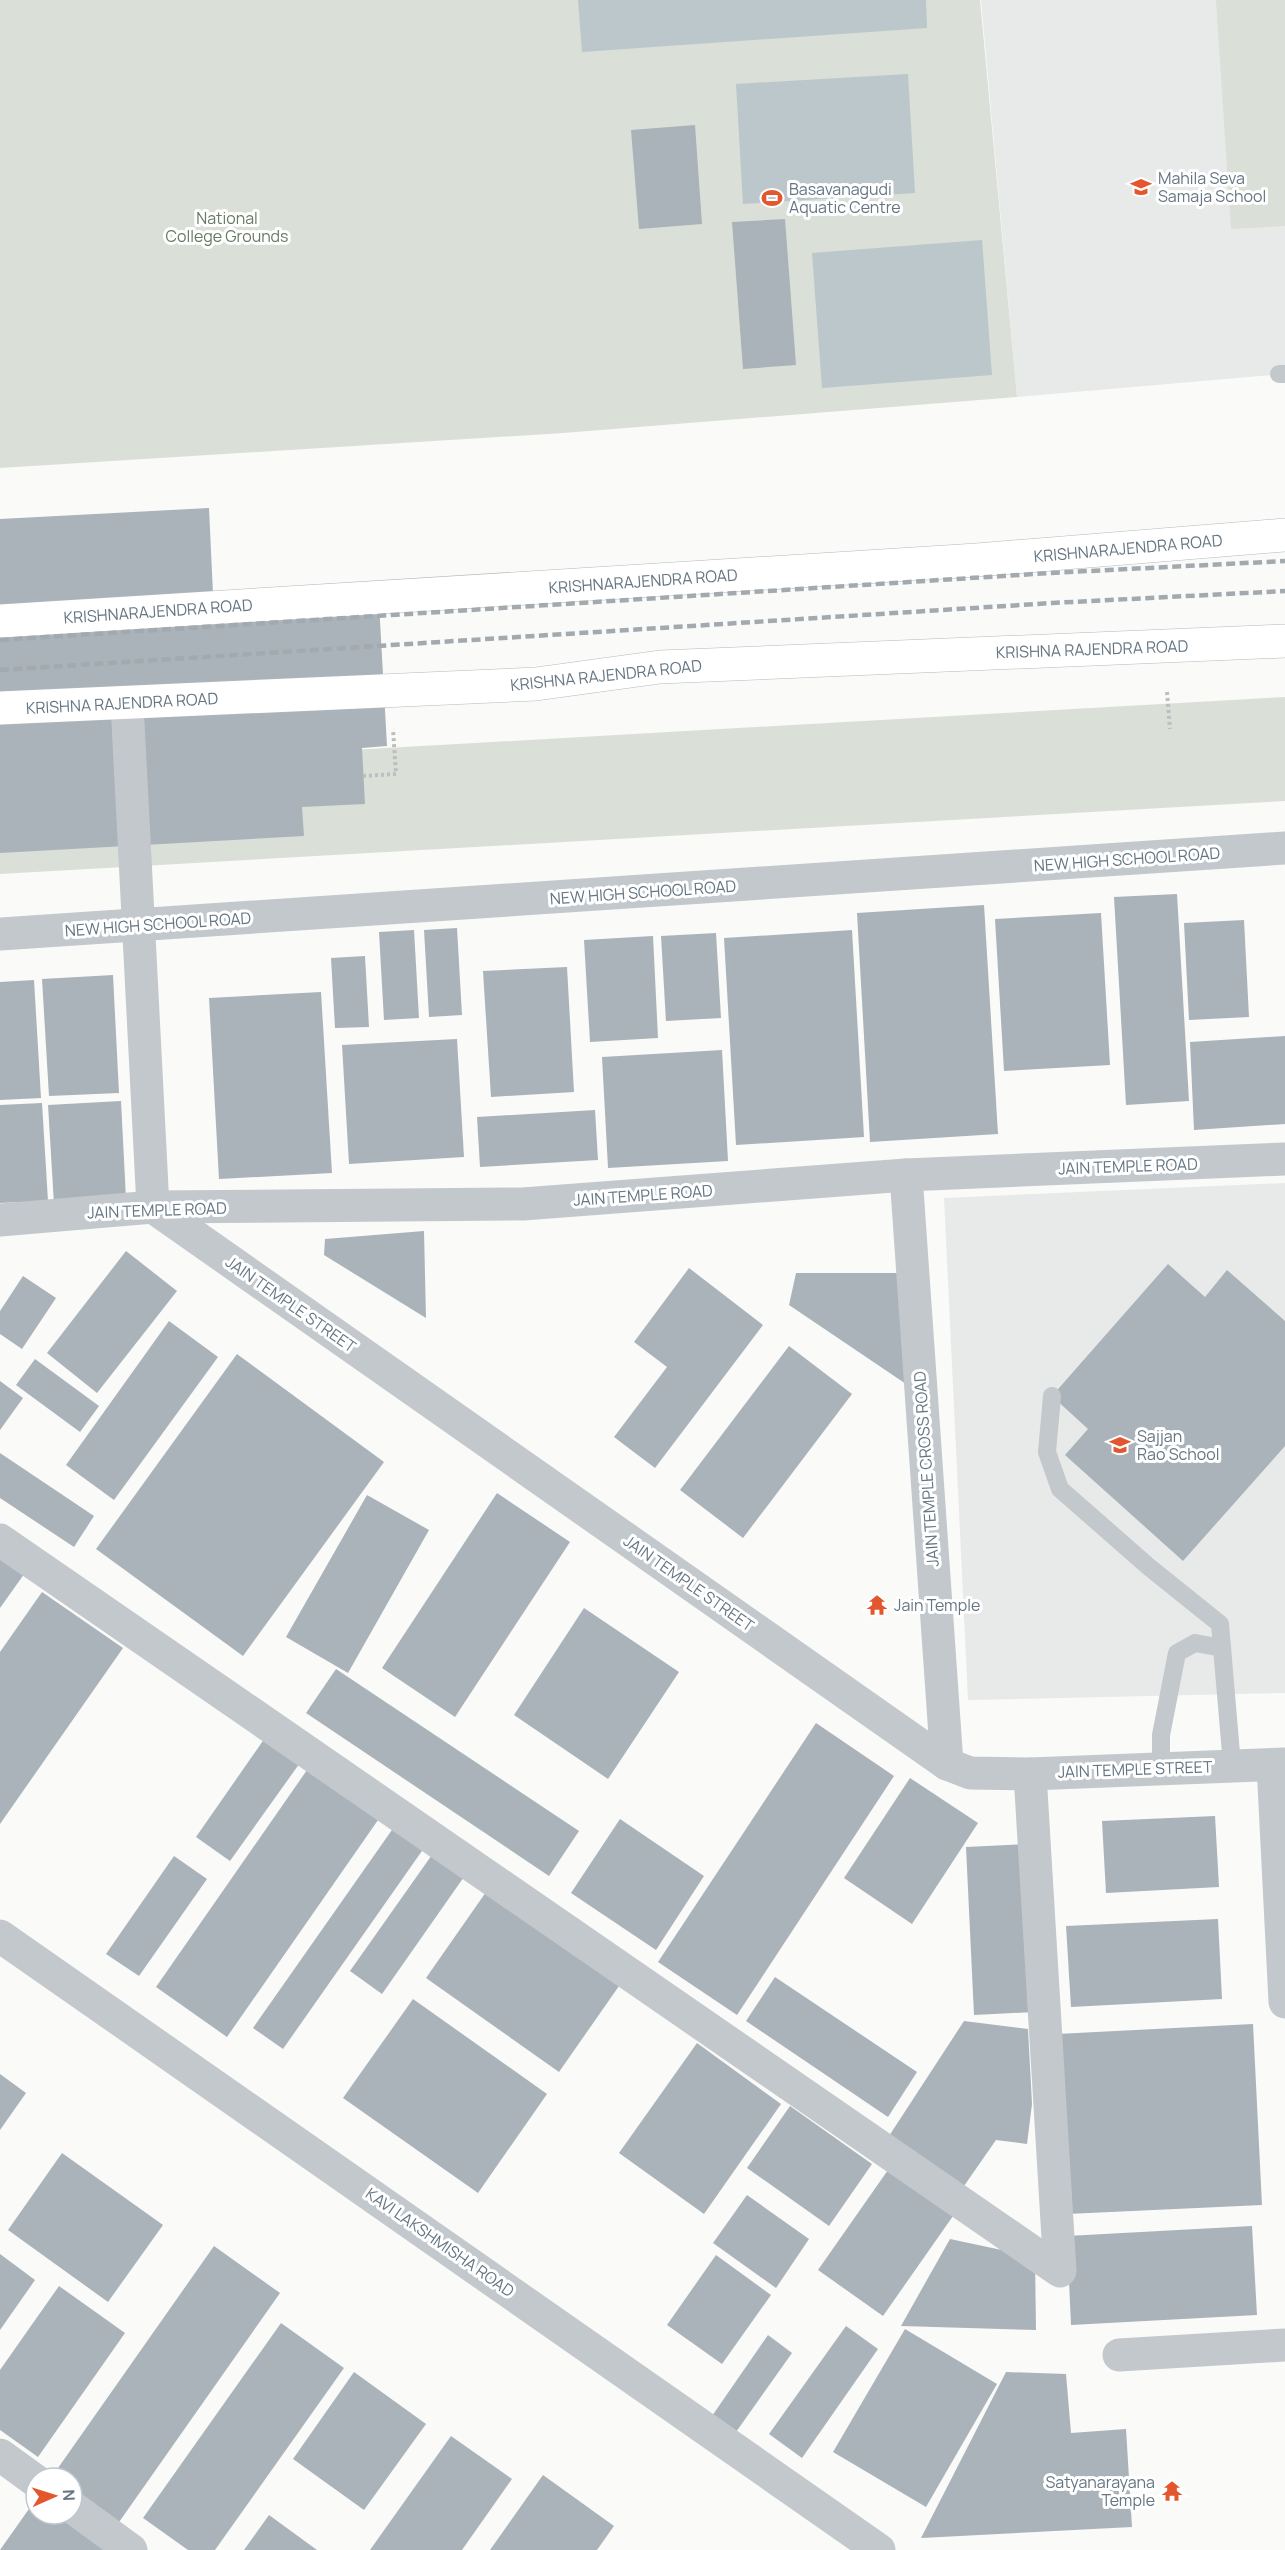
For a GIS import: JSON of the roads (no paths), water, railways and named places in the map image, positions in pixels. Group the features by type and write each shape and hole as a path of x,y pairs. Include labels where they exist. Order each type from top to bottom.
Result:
{"main road":[{"name":"KRISHNARAJENDRA ROAD","path":"0,621 977,560 1285,535"},
{"name":"KRISHNA RAJENDRA ROAD","path":"0,708 537,684 660,667 1285,641"}],"street":[{"path":"127,703 153,1207"},
{"name":"NEW HIGH SCHOOL ROAD","path":"0,934 1285,848"},
{"name":"JAIN TEMPLE ROAD","path":"0,1220 153,1207 524,1204 906,1175 1285,1159"},
{"name":"JAIN TEMPLE CROSS ROAD","path":"906,1175 947,1764"},
{"name":"JAIN TEMPLE STREET","path":"153,1207 947,1764 970,1773 1030,1774 1279,1764"},
{"path":"0,1540 1060,2271 1030,1774"},
{"path":"1279,1764 1285,2002"},
{"name":"KAVI LAKSHMISHA ROAD","path":"0,1936 879,2550"},
{"path":"1119,2355 1285,2345"},
{"path":"0,2455 24,2472"},
{"path":"84,2516 131,2550"}],"lane":[{"path":"1052,1396 1047,1452 1060,1489 1149,1567 1220,1624 1232,1765"},
{"path":"1161,1767 1161,1735 1177,1653 1195,1643 1222,1648"}],"railway":[{"path":"0,640 1050,573 1285,561"},
{"path":"0,670 1052,603 1285,591"}],"place":[{"name":"Mahila Seva Samaja School","path":"1141,187"},
{"name":"Basavanagudi Aquatic Centre","path":"772,198"},
{"name":"Sajjan Rao School","path":"1120,1445"},
{"name":"Jain Temple","path":"877,1605"},
{"name":"Satyanarayana Temple","path":"1172,2491"}],"park label":[{"name":"National College Grounds","path":"227,227"}]}
